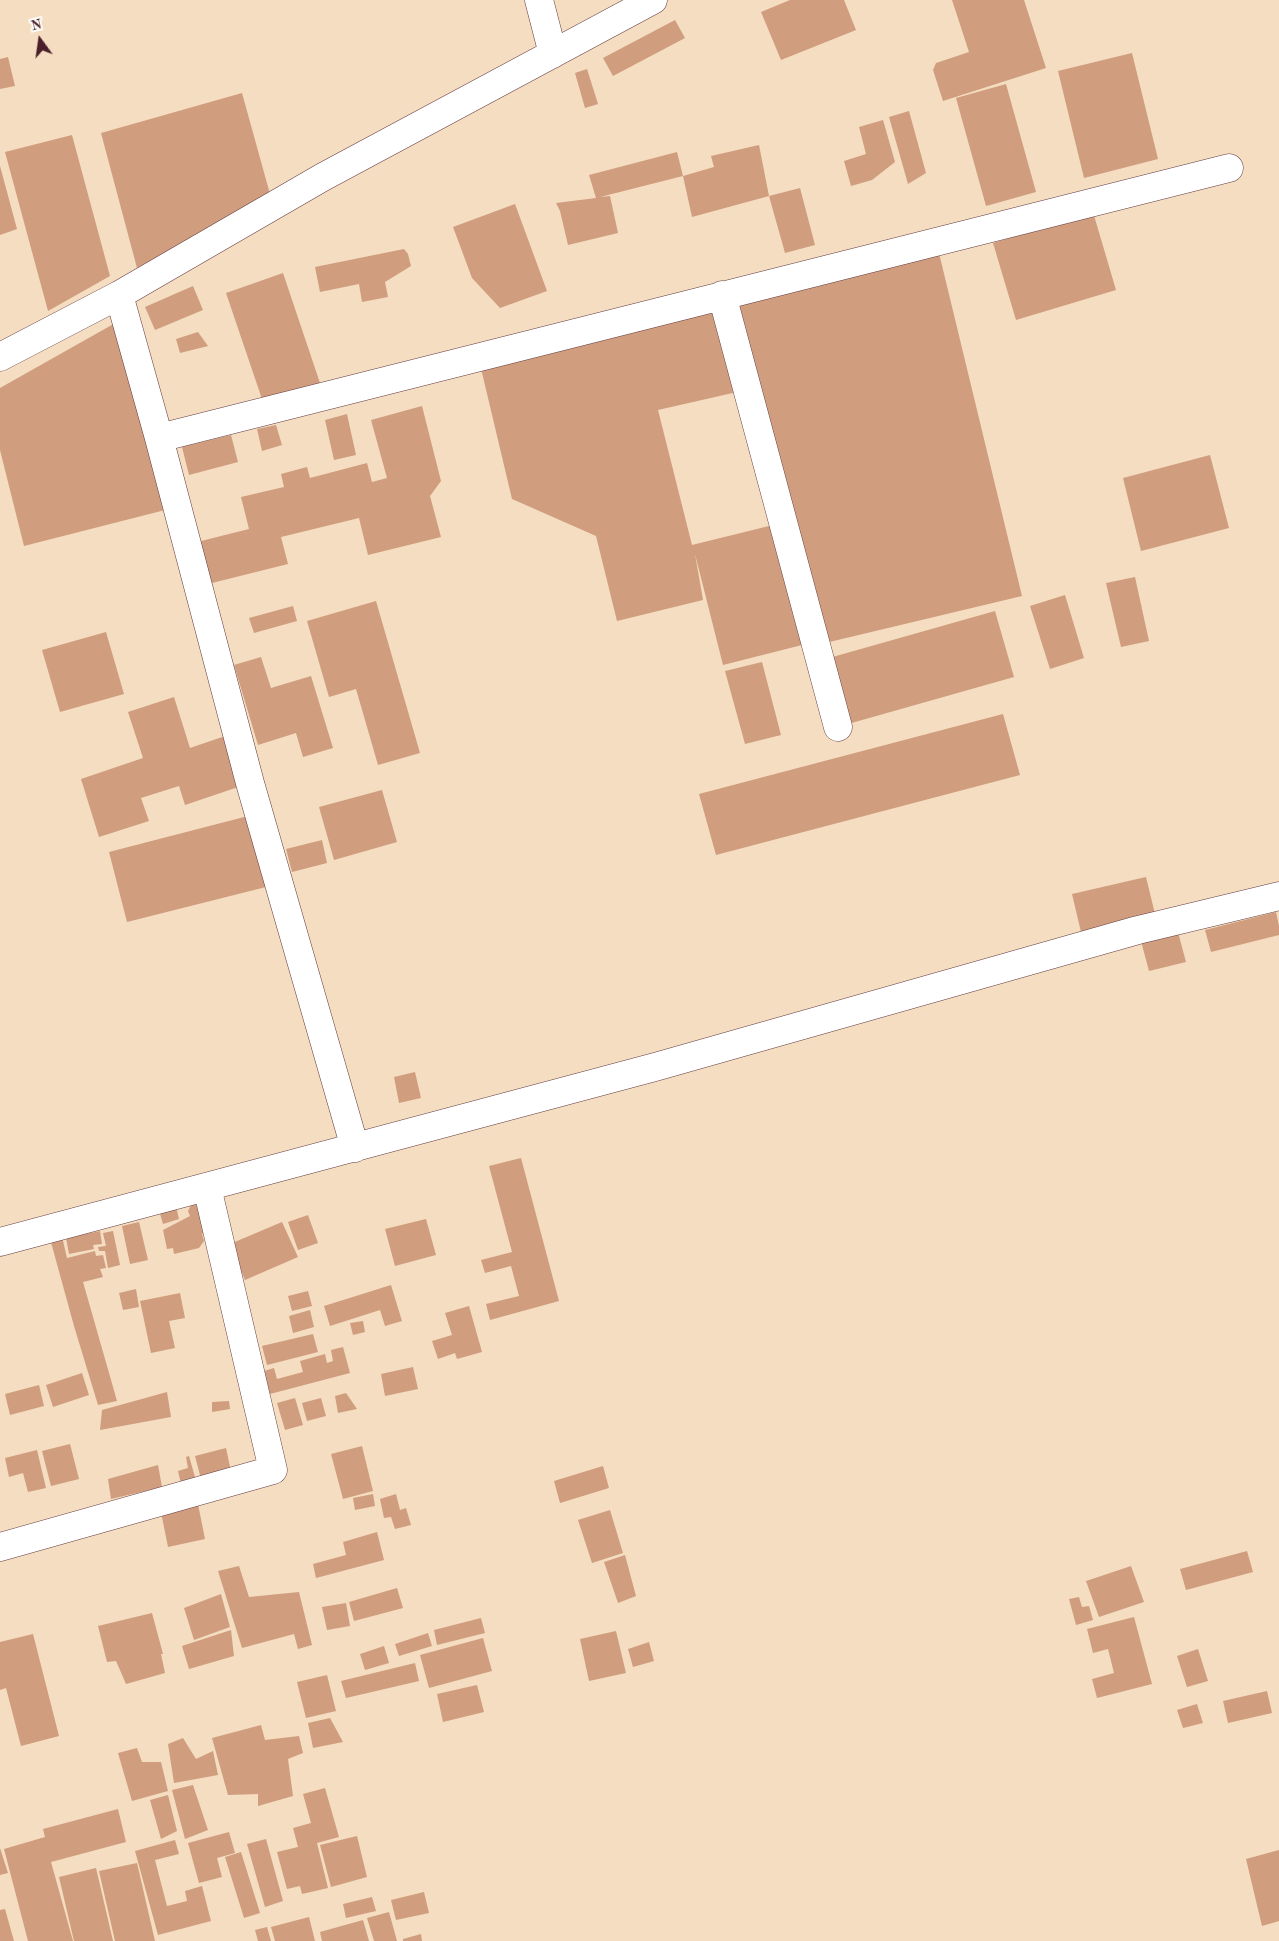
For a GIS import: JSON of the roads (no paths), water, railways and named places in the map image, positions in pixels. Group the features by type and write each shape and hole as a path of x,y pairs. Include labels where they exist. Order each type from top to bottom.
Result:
{"street":[{"path":"539,0 553,54"},
{"path":"0,357 119,295 323,177 653,0"},
{"path":"159,438 1228,168"},
{"path":"119,295 248,774 355,1148"},
{"path":"722,296 838,727"},
{"path":"0,1242 655,1067 1138,930 1279,896"},
{"path":"0,1548 272,1470 208,1187"}]}
